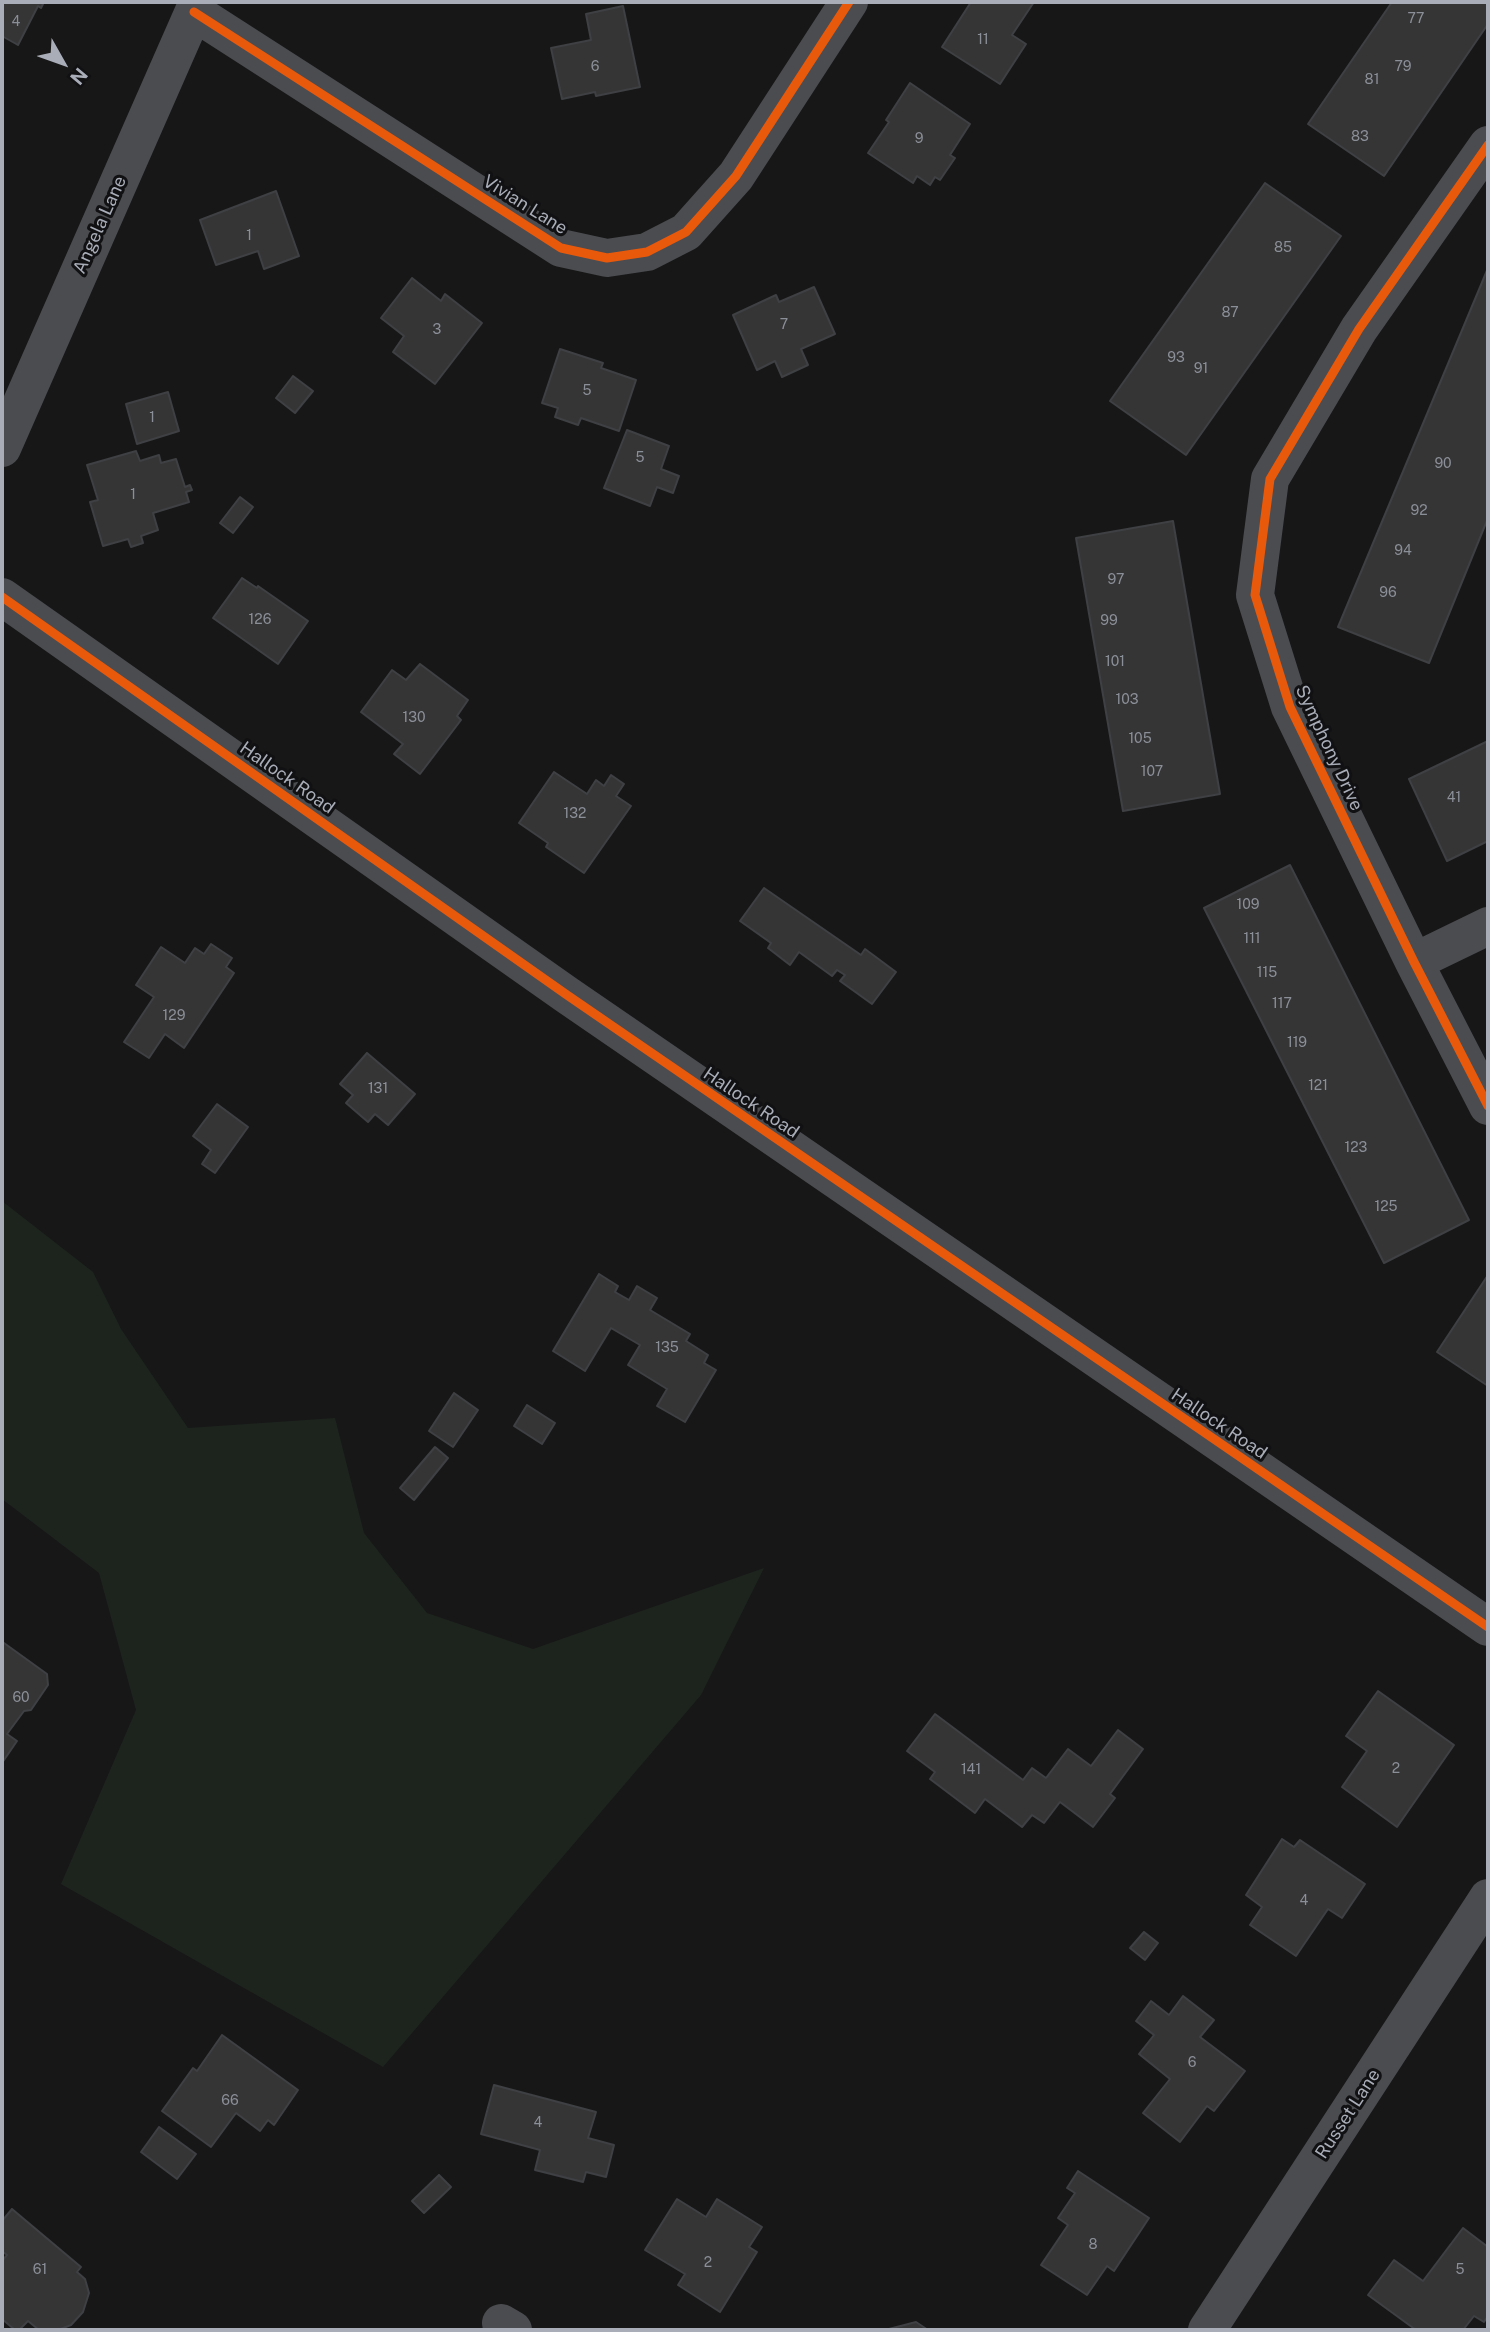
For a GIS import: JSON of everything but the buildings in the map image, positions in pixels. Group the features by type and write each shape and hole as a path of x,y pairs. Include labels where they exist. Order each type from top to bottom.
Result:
{"street":[{"name":"Vivian Lane","path":"196,7 561,248 607,258 647,252 687,232 736,176 849,2"},
{"name":"Angela Lane","path":"2,448 196,7"},
{"name":"Symphony Drive","path":"1488,145 1359,329 1270,479 1255,595 1290,707 1414,962 1488,1106"},
{"name":"Hallock Road","path":"2,597 567,995 1488,1627"},
{"path":"1414,962 1488,926"},
{"name":"Russet Lane","path":"1207,2330 1488,1898"}],"shaded area":[{"path":"2,1201 93,1272 121,1329 188,1428 335,1418 364,1533 427,1613 533,1649 764,1568 701,1695 383,2067 61,1884 136,1710 99,1573 2,1499"}],"cycle path":[{"path":"194,12 561,248 607,258 647,252 686,232 736,176 849,2"},
{"path":"1488,145 1359,329 1270,479 1255,595 1290,707 1414,962 1488,1106"},
{"path":"2,597 567,995 1488,1627"}]}
